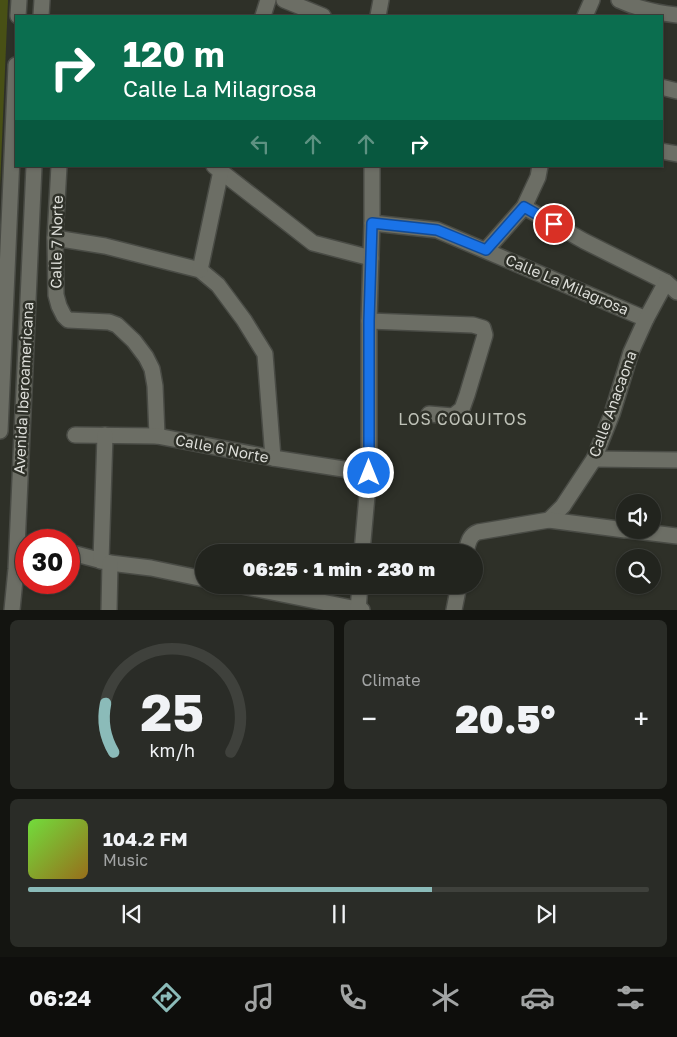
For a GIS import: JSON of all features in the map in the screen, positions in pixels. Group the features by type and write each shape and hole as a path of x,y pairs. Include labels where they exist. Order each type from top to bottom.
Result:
{"street":[{"path":"18,15 19,0"},
{"path":"41,15 42,0"},
{"path":"263,15 268,0"},
{"path":"284,0 321,15"},
{"path":"378,15 381,0"},
{"path":"585,15 592,0"},
{"path":"619,0 631,6 658,13 677,15"},
{"name":"Avenida Iberoamericana","path":"0,431 15,88"},
{"path":"663,88 677,91"},
{"path":"663,152 677,154"},
{"name":"Avenida Iberoamericana","path":"12,610 16,569 34,167"},
{"name":"Calle 7 Norte","path":"59,167 55,238 56,295 59,306 68,320 109,322 117,325 134,341 152,368 155,386 157,436"},
{"path":"200,270 222,167 313,243 371,258"},
{"path":"363,544 369,473 372,167"},
{"path":"486,250 524,207 538,177 540,167"},
{"path":"524,207 671,287"},
{"name":"Calle La Milagrosa","path":"372,223 437,230 646,318"},
{"path":"55,238 105,246 200,270 218,285 244,320 265,354 273,458"},
{"name":"Calle Anacaona","path":"550,520 563,506 594,459 646,318 671,287"},
{"path":"369,321 473,325 483,328 485,336 462,408 453,416 429,414"},
{"name":"Calle 6 Norte","path":"75,435 157,436 273,458 369,473"},
{"path":"105,435 105,562 109,610"},
{"path":"594,459 677,460"},
{"path":"468,544 473,534 478,532 550,520 616,529"},
{"path":"661,534 677,536"},
{"path":"80,555 105,562 195,576"},
{"path":"282,594 362,610"},
{"path":"358,609 359,594"},
{"path":"454,610 457,594"}],"green space":[{"path":"0,0 8,0 0,187"}],"district":[{"name":"LOS COQUITOS","path":"463,419"}],"route":[{"path":"369,473 369,321 372,223 437,230 486,250 524,207 554,224"}]}
